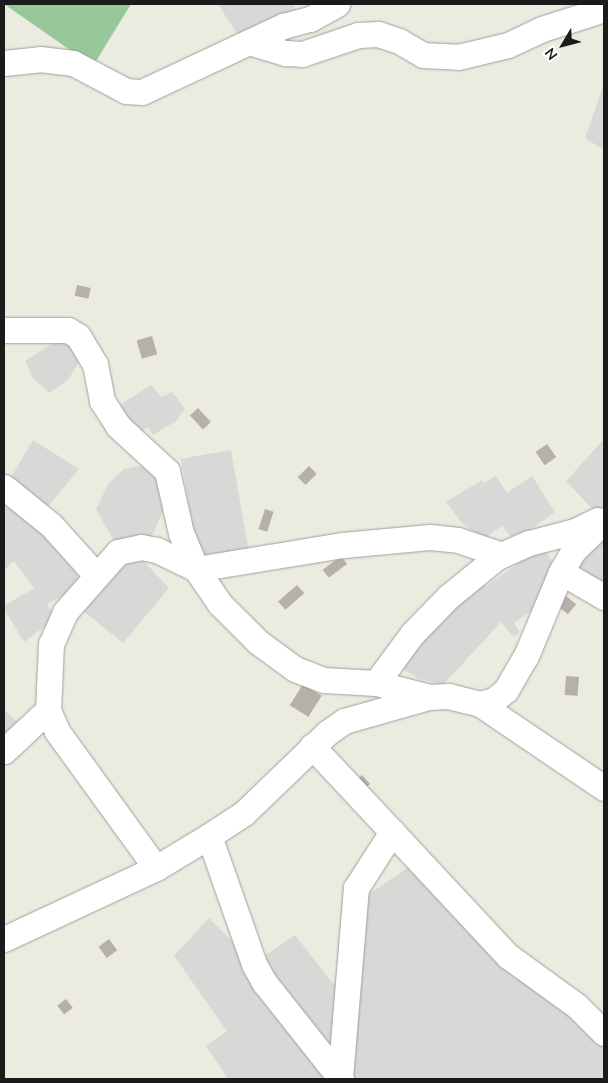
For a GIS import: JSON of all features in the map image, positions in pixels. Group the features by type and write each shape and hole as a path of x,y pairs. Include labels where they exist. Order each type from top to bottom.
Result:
{"street":[{"path":"4,63 40,59 73,63 126,91 142,92 283,26 310,19 337,4"},
{"path":"249,42 285,53 302,54 358,35 378,34 399,40 423,55 458,57 508,45 542,29 604,9"},
{"path":"4,330 68,330 78,336 95,364 102,401 118,426 167,472 181,533 196,568 220,604 258,642 295,669 324,680 376,683 429,697"},
{"path":"4,487 51,525 96,575"},
{"path":"376,683 412,634 448,597 502,554 575,531 604,516"},
{"path":"480,704 494,700 506,690 526,656 561,572 573,551 604,521"},
{"path":"156,868 57,731 48,710 51,644 65,612 118,552 141,547 157,550 196,568 343,545 430,537 458,540 502,554"},
{"path":"561,572 604,597"},
{"path":"4,939 156,868 209,836 244,813 312,746 344,722 429,697 448,696 480,704 604,788"},
{"path":"4,751 48,710"},
{"path":"312,746 392,832 416,854 508,956 577,1006 604,1033"},
{"path":"341,1079 356,888 392,832"},
{"path":"209,836 254,964 264,982 341,1079"}],"shaded area":[{"path":"218,4 292,4 299,14 283,26 294,43 244,45"},
{"path":"604,84 604,150 585,138"},
{"path":"59,339 73,340 83,355 68,380 49,393 33,378 25,361"},
{"path":"151,385 161,397 172,392 185,409 176,421 153,435 148,427 138,434 115,408"},
{"path":"604,439 604,506 597,514 566,481"},
{"path":"33,440 79,469 46,509 9,481"},
{"path":"231,450 249,550 198,559 181,459"},
{"path":"140,466 159,472 164,487 163,511 151,538 115,543 96,509 109,483 124,469"},
{"path":"496,476 507,493 532,476 555,512 514,541 502,526 486,537 477,534 462,523 446,502 482,480 484,483"},
{"path":"10,504 75,562 79,587 47,604 56,618 24,642 4,609 4,606 34,588 14,561 4,570 4,511"},
{"path":"604,532 604,588 576,567"},
{"path":"545,551 556,567 539,605 514,623 520,632 514,637 501,622 443,685 419,679 398,666 480,578 487,586 533,552"},
{"path":"138,555 169,588 123,643 82,610 108,575"},
{"path":"4,710 30,732 4,764"},
{"path":"420,859 604,1038 604,1079 228,1079 206,1046 227,1031 174,956 209,918 254,963 295,935 330,980 353,999 362,899"}],"green space":[{"path":"4,4 131,4 93,66"}],"building":[{"path":"77,285 91,288 88,299 75,296"},
{"path":"152,336 157,354 142,359 137,340"},
{"path":"198,408 211,422 203,429 190,416"},
{"path":"547,444 556,457 545,465 536,452"},
{"path":"309,466 317,474 305,485 298,477"},
{"path":"265,509 274,512 267,532 259,529"},
{"path":"341,556 347,564 329,578 323,570"},
{"path":"297,585 304,593 285,610 278,601"},
{"path":"566,596 576,604 568,614 558,606"},
{"path":"566,676 579,677 578,696 565,695"},
{"path":"303,684 322,696 308,717 290,705"},
{"path":"362,775 370,784 363,791 355,782"},
{"path":"109,939 117,950 107,958 98,947"},
{"path":"66,999 73,1008 64,1014 57,1006"}]}
